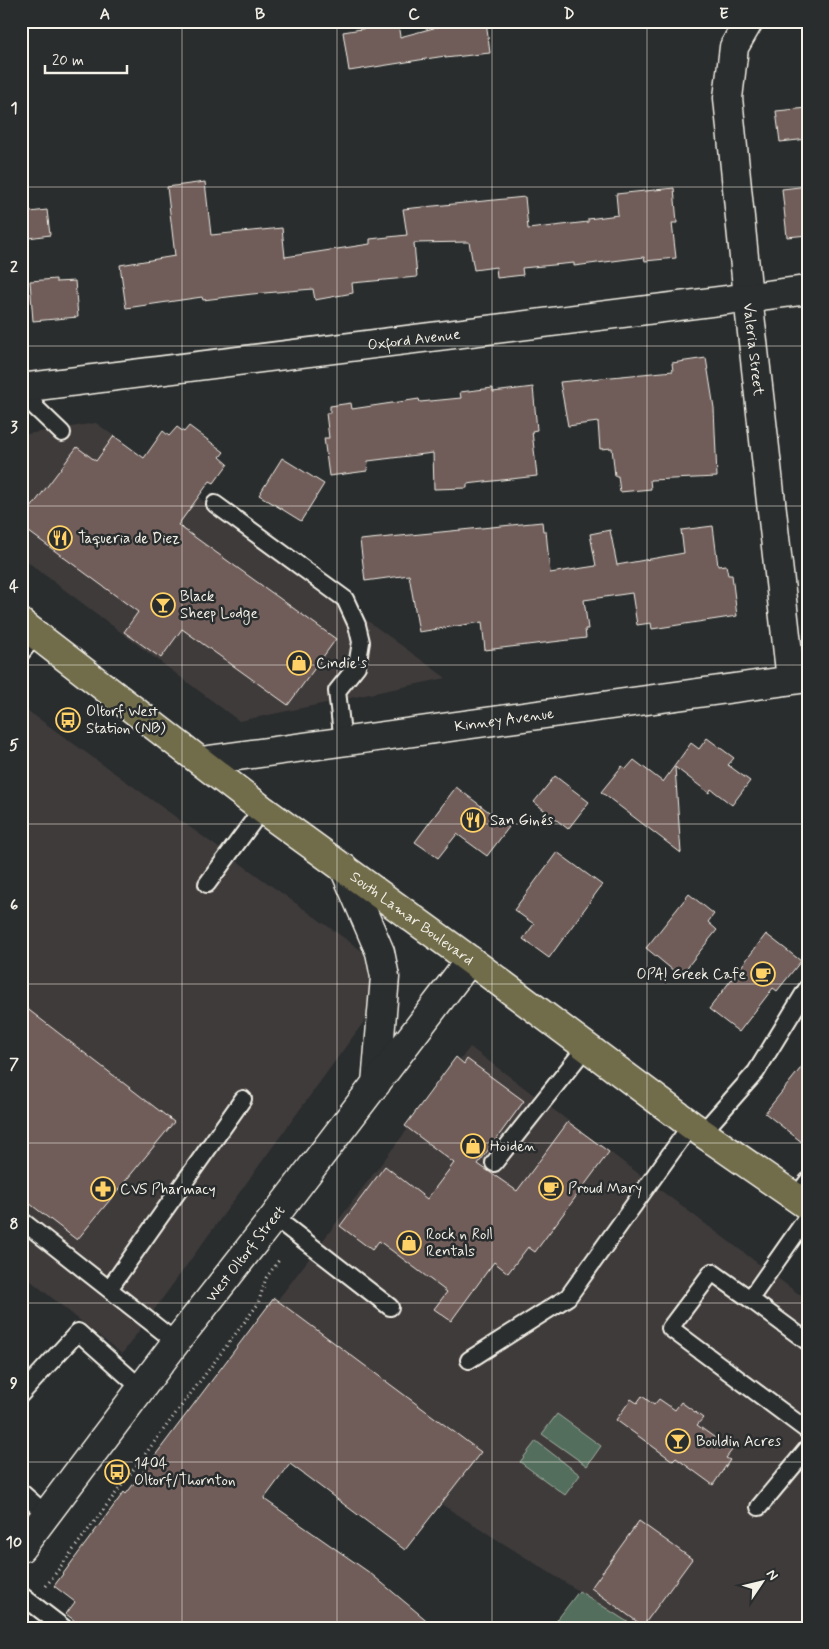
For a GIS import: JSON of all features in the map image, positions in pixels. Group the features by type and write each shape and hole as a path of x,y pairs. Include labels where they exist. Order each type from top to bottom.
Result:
{"main road":[{"name":"South Lamar Boulevard","path":"26,637 201,761 262,809 470,960 696,1129 805,1200"}],"street":[{"name":"Valeria Street","path":"749,21 734,46 728,98 748,297 800,679"},
{"name":"Oxford Avenue","path":"26,387 808,290"},
{"name":"Kinney Avenue","path":"201,761 800,679"},
{"path":"344,868 380,952 385,977 376,1084"},
{"name":"West Oltorf Street","path":"21,1548 176,1342 470,960"}],"lane":[{"path":"26,387 35,407 62,433"},
{"path":"215,504 345,599 357,625 361,642 357,666 337,691 343,742"},
{"path":"207,884 262,809"},
{"path":"468,1360 568,1297 696,1129 756,1072 808,988"},
{"path":"494,1164 586,1047"},
{"path":"109,1290 244,1098"},
{"path":"750,1299 805,1200"},
{"path":"274,1217 390,1307"},
{"path":"21,1220 176,1342"},
{"path":"808,1342 712,1272 670,1328 808,1431"},
{"path":"21,1394 78,1332 142,1389"},
{"path":"759,1507 808,1448"},
{"path":"21,1492 47,1515"},
{"path":"27,1599 64,1628"}],"path":[{"path":"27,1599 258,1304 266,1278 279,1260"}],"shaded area":[{"path":"96,423 446,678 239,721 21,557 21,435"},
{"path":"21,706 397,976 122,1354 21,1273"},
{"path":"470,1047 808,1301 808,1628 637,1628 226,1368"}],"green space":[{"path":"557,1414 601,1446 587,1466 542,1434"},
{"path":"536,1441 580,1475 565,1495 520,1462"},
{"path":"579,1591 637,1628 551,1628"}],"building":[{"path":"441,21 486,21 490,53 445,58 445,56 349,71 343,32 398,23 400,37 441,26"},
{"path":"808,108 808,139 780,142 776,111"},
{"path":"205,182 211,235 282,228 285,257 370,244 370,239 407,235 403,209 525,197 528,229 588,222 588,219 618,215 616,194 674,188 677,223 672,223 676,258 645,261 644,257 574,266 574,263 522,268 523,275 497,278 496,267 474,270 469,242 414,243 417,277 352,283 353,293 315,300 313,289 203,300 202,297 126,308 120,265 175,256 167,187"},
{"path":"808,186 808,235 787,237 782,189"},
{"path":"47,210 50,235 21,239 21,213"},
{"path":"56,279 56,282 75,281 78,317 33,321 30,281"},
{"path":"706,358 714,408 717,477 650,480 651,489 620,492 618,476 615,476 612,448 600,449 598,422 568,426 560,382 673,371 672,363"},
{"path":"533,387 537,430 532,431 537,476 467,484 467,488 434,489 433,453 368,461 367,471 329,476 324,438 329,438 326,413 330,413 330,406 351,403 352,409 419,399 420,402 461,398 460,392 493,388 493,392"},
{"path":"189,426 224,452 220,457 228,464 214,483 210,481 178,525 336,639 288,705 182,629 161,658 124,632 138,612 21,526 21,521 77,447 96,461 114,436 144,458 163,431 169,436 177,427 184,432"},
{"path":"282,458 324,484 301,521 259,495"},
{"path":"542,522 543,531 546,531 550,573 596,566 590,534 610,530 617,565 684,553 681,530 713,526 718,566 726,565 728,575 732,575 737,616 652,629 651,623 637,625 632,593 584,600 588,629 585,629 586,638 485,650 482,622 419,632 409,575 365,581 360,540"},
{"path":"707,738 734,758 728,765 750,781 732,805 711,789 709,793 675,767 681,853 601,792 622,766 626,769 634,760 663,782 691,743 699,749"},
{"path":"555,776 589,802 568,829 534,802"},
{"path":"456,787 509,827 487,856 457,834 438,858 415,842"},
{"path":"557,852 602,885 549,958 523,939 534,924 514,910"},
{"path":"689,894 714,914 708,922 717,930 680,976 646,948"},
{"name":"OPA! Greek Cafe","path":"766,934 801,961 777,991 773,988 739,1032 709,1009"},
{"name":"CVS Pharmacy","path":"21,1004 174,1122 77,1240 21,1197"},
{"path":"456,1057 464,1064 467,1059 524,1101 478,1164 517,1191 568,1122 609,1152 535,1252 528,1247 508,1273 494,1262 451,1321 434,1309 447,1292 379,1241 372,1250 340,1226 385,1166 427,1199 454,1163 405,1126"},
{"path":"808,1059 808,1147 765,1113"},
{"path":"274,1298 481,1452 405,1550 290,1464 264,1499 370,1573 436,1628 84,1628 66,1614 75,1602 54,1586"},
{"name":"Bouldin Acres","path":"642,1396 654,1405 659,1399 675,1410 681,1402 703,1418 697,1425 732,1450 726,1458 730,1460 713,1485 676,1458 673,1461 616,1420 631,1399 637,1403"},
{"path":"639,1521 692,1559 643,1626 591,1588"}],"place":[{"name":"Taqueria de Diez","path":"60,538"},
{"name":"Black Sheep Lodge","path":"163,605"},
{"name":"Cindie's","path":"299,663"},
{"name":"Oltorf West Station (NB)","path":"68,720"},
{"name":"San Ginés","path":"473,820"},
{"name":"OPA! Greek Cafe","path":"763,974"},
{"name":"Hoiden","path":"473,1146"},
{"name":"Proud Mary","path":"551,1188"},
{"name":"CVS Pharmacy","path":"103,1189"},
{"name":"Rock n Roll Rentals","path":"409,1243"},
{"name":"Bouldin Acres","path":"678,1441"},
{"name":"1404 Oltorf/Thornton","path":"117,1472"}]}
